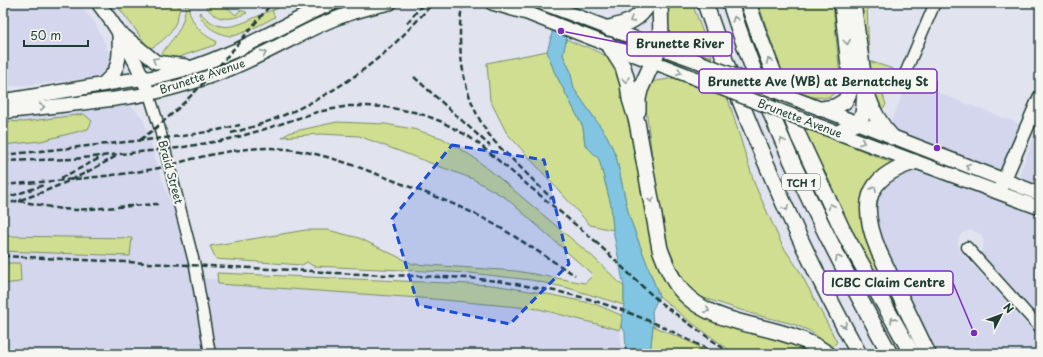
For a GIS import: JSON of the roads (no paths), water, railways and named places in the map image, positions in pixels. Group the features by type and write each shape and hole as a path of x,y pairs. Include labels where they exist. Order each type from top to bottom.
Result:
{"highway":[{"path":"609,28 627,23 634,19 643,12 649,3"},
{"path":"637,122 640,90 654,62 659,48 661,34 660,3"},
{"name":"TCH 1","path":"705,3 749,124 776,187 826,290 860,354"},
{"name":"TCH 1","path":"730,3 758,81 800,180 841,264 890,354"},
{"path":"748,3 799,137 829,202 846,237 912,354"},
{"path":"822,109 835,107 845,101 851,85 842,3"},
{"path":"838,133 859,121 863,114 865,98 865,88 853,3"},
{"path":"609,45 623,67 628,84 630,99 637,122 660,249 666,268 677,286 690,299 704,309 720,317 791,336 810,343 828,354"},
{"path":"865,88 871,108 883,128 892,137"},
{"path":"914,162 893,170 879,180 870,196 868,214 869,224 878,252 928,354"}],"main road":[{"name":"Braid Street","path":"98,3 119,32 136,63 148,94"},
{"name":"Brunette Avenue","path":"3,101 156,77 193,67 239,49 332,3"},
{"name":"Brunette Avenue","path":"3,112 148,94 196,81 245,62 321,25 352,13 390,3"},
{"name":"Brunette Avenue","path":"494,3 527,13 914,162 1002,186 1040,194"},
{"name":"Brunette Avenue","path":"542,3 697,61 892,137 1002,186 1040,208"},
{"path":"119,32 156,62 193,67"},
{"path":"102,85 116,69 119,54 119,32"},
{"path":"1002,186 1040,97"}],"street":[{"path":"904,76 935,3"},
{"name":"Braid Street","path":"148,94 160,130 195,266 210,354"},
{"path":"967,247 1040,328"}],"water":[{"path":"557,3 574,3 563,55 570,70 574,89 607,136 616,156 629,216 659,296 652,311 653,326 650,354 626,354 625,332 621,325 624,305 624,287 613,230 611,205 599,159 585,145 583,127 554,71 547,51 551,38"}],"railway":[{"path":"140,140 194,93 226,58 272,3"},
{"path":"407,23 424,3"},
{"path":"231,133 270,121 289,113 344,83 392,46 433,3"},
{"path":"463,3 460,20 460,50 464,78 473,105 479,118 494,141 552,199"},
{"path":"414,77 490,146"},
{"path":"3,161 73,159 178,148 238,137 317,112 349,106 385,107 427,116 440,121 468,136 600,245"},
{"path":"3,155 183,136 240,125"},
{"path":"3,185 130,173 240,150 270,148 300,151 330,158 358,167 467,210 502,229 575,275"},
{"path":"3,205 33,196 62,184 118,155"},
{"path":"61,178 102,157"},
{"path":"3,199 44,185"},
{"path":"19,201 61,209 76,210 158,204"},
{"path":"595,241 662,304 731,354"},
{"path":"3,256 333,273 470,278 505,282 560,292 589,299 622,310 659,325 715,354"}],"place":[{"name":"Brunette River","path":"561,31"},
{"name":"Brunette Ave (WB) at Bernatchey St","path":"937,148"},
{"name":"ICBC Claim Centre","path":"974,333"}]}
